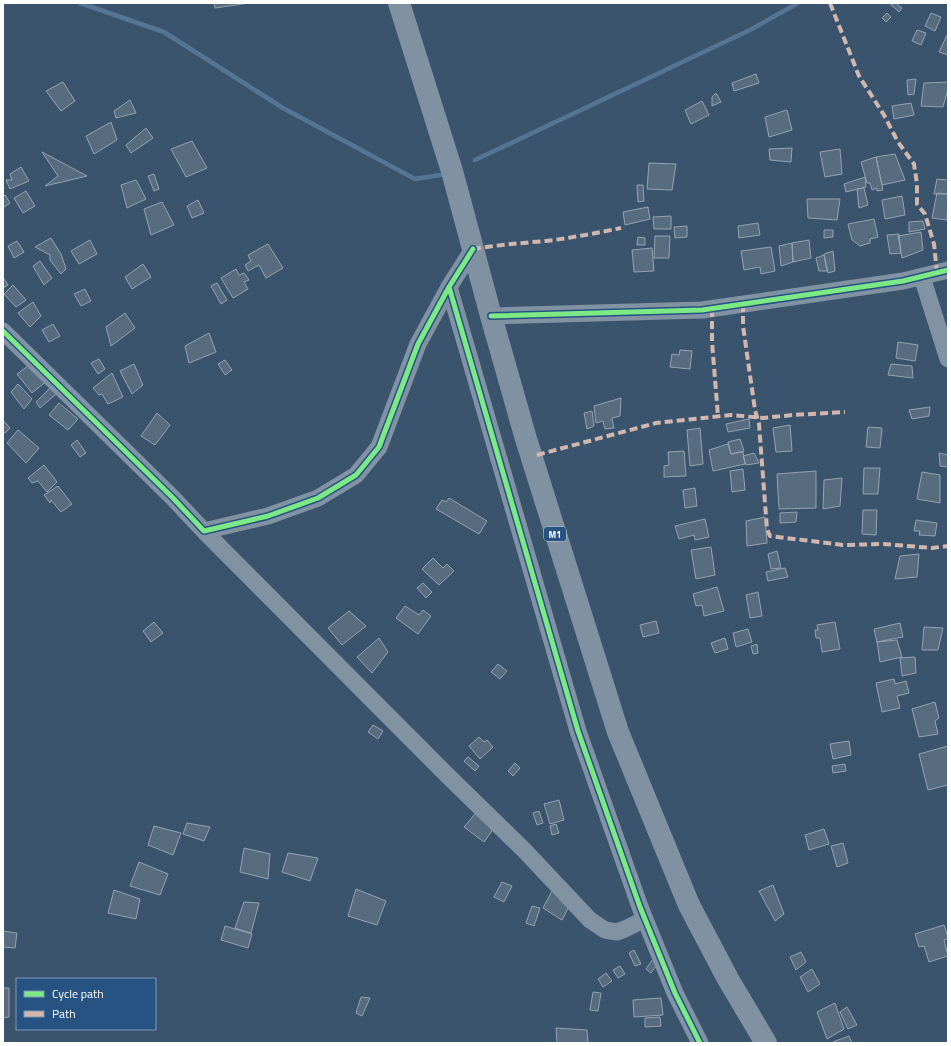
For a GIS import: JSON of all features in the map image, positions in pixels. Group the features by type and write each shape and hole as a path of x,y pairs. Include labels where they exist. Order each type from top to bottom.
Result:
{"highway":[{"name":"M1","path":"399,3 452,171 491,316 533,461 618,732 689,905 728,979 766,1043"}],"street":[{"path":"204,531 268,516 318,498 356,475 379,447 418,344 449,287 473,249"},
{"path":"491,316 702,310 903,281 948,270"},
{"path":"922,277 948,359"},
{"path":"449,287 578,731 644,919 675,993 700,1043"},
{"path":"3,330 173,498 448,776 524,850 590,920 605,930 617,932 644,919"}],"building":[{"path":"214,3 249,3 215,8"},
{"path":"889,3 896,3 902,8 899,12"},
{"path":"887,13 891,17 886,22 882,18"},
{"path":"931,13 941,17 935,31 925,26"},
{"path":"917,30 926,33 921,45 912,41"},
{"path":"948,33 948,55 939,52"},
{"path":"756,74 759,83 734,91 732,83"},
{"path":"916,79 914,94 908,95 907,80"},
{"path":"63,82 75,101 61,111 46,91"},
{"path":"948,82 948,89 943,107 921,106 924,83"},
{"path":"716,93 721,102 712,106 712,97"},
{"path":"130,100 136,113 116,118 114,111"},
{"path":"702,101 709,115 691,124 685,110"},
{"path":"911,103 914,115 894,119 892,106"},
{"path":"787,110 792,130 769,137 765,117"},
{"path":"111,122 117,140 94,154 86,136"},
{"path":"146,128 153,138 131,153 126,145"},
{"path":"192,141 207,168 186,177 171,149"},
{"path":"792,148 791,162 770,160 769,149"},
{"path":"840,149 842,174 825,177 820,152"},
{"path":"42,152 87,176 45,186 58,176"},
{"path":"895,154 905,180 882,185 876,157"},
{"path":"876,157 883,190 877,191 877,188 872,190 870,183 867,183 861,162"},
{"path":"649,163 676,164 672,190 647,189"},
{"path":"21,167 29,181 10,189 6,180 12,180 10,174"},
{"path":"154,174 159,189 154,191 148,176"},
{"path":"865,177 866,187 846,192 844,184"},
{"path":"937,179 948,180 948,194 934,194"},
{"path":"136,180 146,199 127,208 121,185"},
{"path":"637,185 643,185 644,201 638,202"},
{"path":"864,188 868,205 859,208 857,189"},
{"path":"26,191 35,206 23,213 14,198"},
{"path":"937,193 948,194 947,220 932,218"},
{"path":"5,195 10,203 3,208 3,197"},
{"path":"902,196 905,215 885,219 882,200"},
{"path":"807,199 840,199 837,220 808,218"},
{"path":"198,200 204,213 192,218 187,206"},
{"path":"162,202 174,225 151,235 144,209"},
{"path":"648,207 650,219 625,225 623,212"},
{"path":"671,216 671,229 654,229 653,217"},
{"path":"874,219 878,237 870,239 870,243 860,246 852,240 848,224"},
{"path":"923,221 925,229 909,232 909,222"},
{"path":"758,223 760,235 739,238 738,226"},
{"path":"687,226 687,237 675,238 674,227"},
{"path":"824,230 833,230 833,237 824,238"},
{"path":"921,232 923,250 902,258 898,236"},
{"path":"899,234 901,253 890,254 887,235"},
{"path":"655,236 670,236 669,258 654,258"},
{"path":"638,237 645,238 645,245 637,245"},
{"path":"51,238 61,254 66,269 61,274 50,260 50,255 35,247"},
{"path":"90,240 97,254 79,264 71,251"},
{"path":"809,240 811,258 793,262 792,243"},
{"path":"17,241 24,252 14,258 8,246"},
{"path":"792,243 793,262 781,266 779,246"},
{"path":"268,244 283,268 266,278 259,265 248,271 245,265 251,261 248,255"},
{"path":"771,247 775,271 761,274 760,267 744,270 741,251"},
{"path":"652,248 654,271 634,272 632,250"},
{"path":"833,251 835,271 828,273 824,254"},
{"path":"824,255 827,271 819,271 816,258"},
{"path":"40,261 52,278 44,285 33,266"},
{"path":"143,264 151,277 132,289 125,277"},
{"path":"236,269 239,275 244,273 249,280 244,282 248,289 233,298 221,278"},
{"path":"3,277 8,285 3,288"},
{"path":"217,283 227,300 221,304 211,286"},
{"path":"13,285 26,300 16,307 4,294"},
{"path":"85,289 91,301 81,306 74,294"},
{"path":"33,302 41,316 30,327 18,313"},
{"path":"125,313 135,328 111,346 106,327"},
{"path":"53,324 60,336 49,342 42,330"},
{"path":"209,333 216,352 189,363 185,346"},
{"path":"898,342 918,345 915,361 896,358"},
{"path":"680,350 692,351 690,369 670,367 672,354 679,355"},
{"path":"99,359 105,369 98,374 91,363"},
{"path":"225,360 232,370 225,375 218,364"},
{"path":"134,364 143,385 132,394 120,371"},
{"path":"891,364 912,366 913,378 888,375"},
{"path":"28,366 48,380 32,393 17,374"},
{"path":"112,373 123,397 108,404 102,394 99,395 93,388"},
{"path":"18,384 32,399 24,409 11,392"},
{"path":"51,387 56,394 40,408 36,402"},
{"path":"621,398 620,416 612,418 614,428 605,429 603,421 596,423 594,406"},
{"path":"59,403 78,419 68,430 49,415"},
{"path":"930,407 929,416 912,419 909,410"},
{"path":"592,411 594,426 587,429 584,413"},
{"path":"157,413 170,425 155,445 141,436"},
{"path":"749,419 750,428 728,432 726,424"},
{"path":"3,420 10,428 5,433 3,432"},
{"path":"790,425 792,451 776,452 773,428"},
{"path":"868,427 882,428 880,448 866,447"},
{"path":"700,428 703,464 690,466 687,430"},
{"path":"18,430 39,448 26,463 7,443"},
{"path":"740,439 744,451 731,454 728,442"},
{"path":"77,440 86,453 80,457 71,445"},
{"path":"728,444 731,454 743,452 745,464 713,471 709,450"},
{"path":"684,451 686,476 664,477 664,466 669,465 668,452"},
{"path":"754,453 759,463 746,465 743,456"},
{"path":"939,453 948,455 948,467 940,466"},
{"path":"44,465 57,482 47,492 38,481 32,483 28,478"},
{"path":"864,468 880,468 878,494 863,494"},
{"path":"743,469 745,490 732,492 730,471"},
{"path":"816,471 816,508 779,509 777,474"},
{"path":"922,472 940,475 940,503 917,499"},
{"path":"842,478 840,506 823,509 824,480"},
{"path":"58,486 72,504 61,512 51,500 50,503 44,495"},
{"path":"695,488 697,506 685,508 683,490"},
{"path":"449,498 487,521 479,534 436,509 442,500 446,502"},
{"path":"863,510 877,510 876,535 862,534"},
{"path":"797,512 796,522 780,523 780,513"},
{"path":"765,517 767,543 747,546 746,521"},
{"path":"705,519 709,537 695,540 694,535 679,539 675,526"},
{"path":"916,520 937,523 935,536 919,535 920,531 914,531"},
{"path":"711,547 715,575 696,579 691,550"},
{"path":"777,551 781,568 771,569 768,554"},
{"path":"919,554 917,577 895,579 900,556"},
{"path":"433,558 443,568 447,564 454,571 439,585 422,569"},
{"path":"785,568 788,577 768,581 766,572"},
{"path":"423,583 432,592 426,598 417,588"},
{"path":"717,587 724,611 704,616 702,605 696,606 693,594"},
{"path":"758,592 762,616 750,618 746,595"},
{"path":"405,606 419,615 423,610 431,616 418,634 396,618"},
{"path":"349,611 366,626 342,645 328,628"},
{"path":"656,621 659,633 643,637 640,625"},
{"path":"154,622 163,633 151,642 143,631"},
{"path":"835,622 840,649 822,652 820,638 816,638 815,630 818,630 817,625"},
{"path":"900,623 903,637 877,642 874,629"},
{"path":"924,627 943,628 938,650 922,650"},
{"path":"748,629 752,642 736,647 733,633"},
{"path":"379,638 388,652 372,673 357,657"},
{"path":"725,638 728,649 715,653 711,643"},
{"path":"897,640 902,657 880,662 877,642"},
{"path":"757,644 758,653 753,654 751,646"},
{"path":"915,657 916,673 902,676 900,658"},
{"path":"498,664 507,671 500,679 491,672"},
{"path":"894,679 895,684 906,681 909,693 897,696 900,708 882,712 876,683"},
{"path":"935,702 939,718 935,721 938,734 919,737 912,709"},
{"path":"373,725 383,731 378,739 368,732"},
{"path":"479,737 484,742 487,740 493,747 480,759 469,746"},
{"path":"849,741 851,755 833,759 830,744"},
{"path":"948,746 948,785 928,790 919,754"},
{"path":"468,757 479,766 475,771 464,761"},
{"path":"515,763 520,768 513,776 508,771"},
{"path":"845,764 846,771 833,773 832,766"},
{"path":"559,800 564,820 550,824 544,804"},
{"path":"539,811 543,823 537,825 533,813"},
{"path":"475,814 497,824 484,842 464,827"},
{"path":"187,823 210,827 204,841 183,834"},
{"path":"556,824 559,833 552,835 550,826"},
{"path":"154,826 181,833 173,855 148,845"},
{"path":"824,829 829,844 809,850 805,835"},
{"path":"843,843 848,863 837,867 831,846"},
{"path":"244,848 270,854 268,879 240,872"},
{"path":"288,853 318,858 310,881 282,872"},
{"path":"139,862 168,874 160,895 130,886"},
{"path":"502,882 512,886 504,902 494,897"},
{"path":"773,885 784,914 775,921 759,891"},
{"path":"356,889 386,901 377,925 348,916"},
{"path":"114,890 140,899 136,919 108,913"},
{"path":"552,891 570,905 562,920 543,908"},
{"path":"244,902 259,903 251,933 235,928"},
{"path":"532,906 540,908 534,926 526,923"},
{"path":"944,925 948,937 948,939 944,940 948,956 929,962 924,946 919,947 915,934"},
{"path":"225,926 252,934 248,948 221,940"},
{"path":"3,931 17,933 15,948 3,947"},
{"path":"634,950 641,964 635,966 629,953"},
{"path":"801,952 806,962 796,970 790,957"},
{"path":"653,959 658,963 651,973 646,969"},
{"path":"620,966 625,974 618,978 613,970"},
{"path":"812,969 820,984 808,992 800,977"},
{"path":"606,973 612,981 603,987 598,979"},
{"path":"3,988 9,988 9,1017 3,1018"},
{"path":"593,992 601,993 598,1011 590,1010"},
{"path":"361,997 370,998 362,1016 356,1013"},
{"path":"661,998 663,1015 634,1017 633,1000"},
{"path":"835,1003 844,1029 827,1039 817,1012"},
{"path":"847,1007 857,1025 848,1029 840,1012"},
{"path":"660,1017 661,1026 645,1027 645,1018"},
{"path":"556,1028 587,1030 588,1043 557,1043"},
{"path":"849,1036 852,1043 833,1043 833,1042"}],"waterway":[{"path":"80,3 164,32 283,108 415,179 440,175"},
{"path":"475,160 750,30 798,3"}],"marked path":[{"path":"830,3 859,76 884,115 898,142 914,164 917,184 917,204 925,214 934,244 937,273"},
{"path":"473,249 555,240 621,228"},
{"path":"743,304 743,326 755,410 759,424 767,529 770,536 843,545 884,544 932,548 948,546"},
{"path":"712,309 712,342 718,416"},
{"path":"537,455 656,423 731,415 763,418 845,412"}],"cycle path":[{"path":"3,331 173,498 204,531 268,516 318,498 356,475 379,447 418,344 449,287 473,249"},
{"path":"491,316 702,310 903,281 948,270"},
{"path":"449,287 578,731 640,907 675,993 700,1043"}]}
